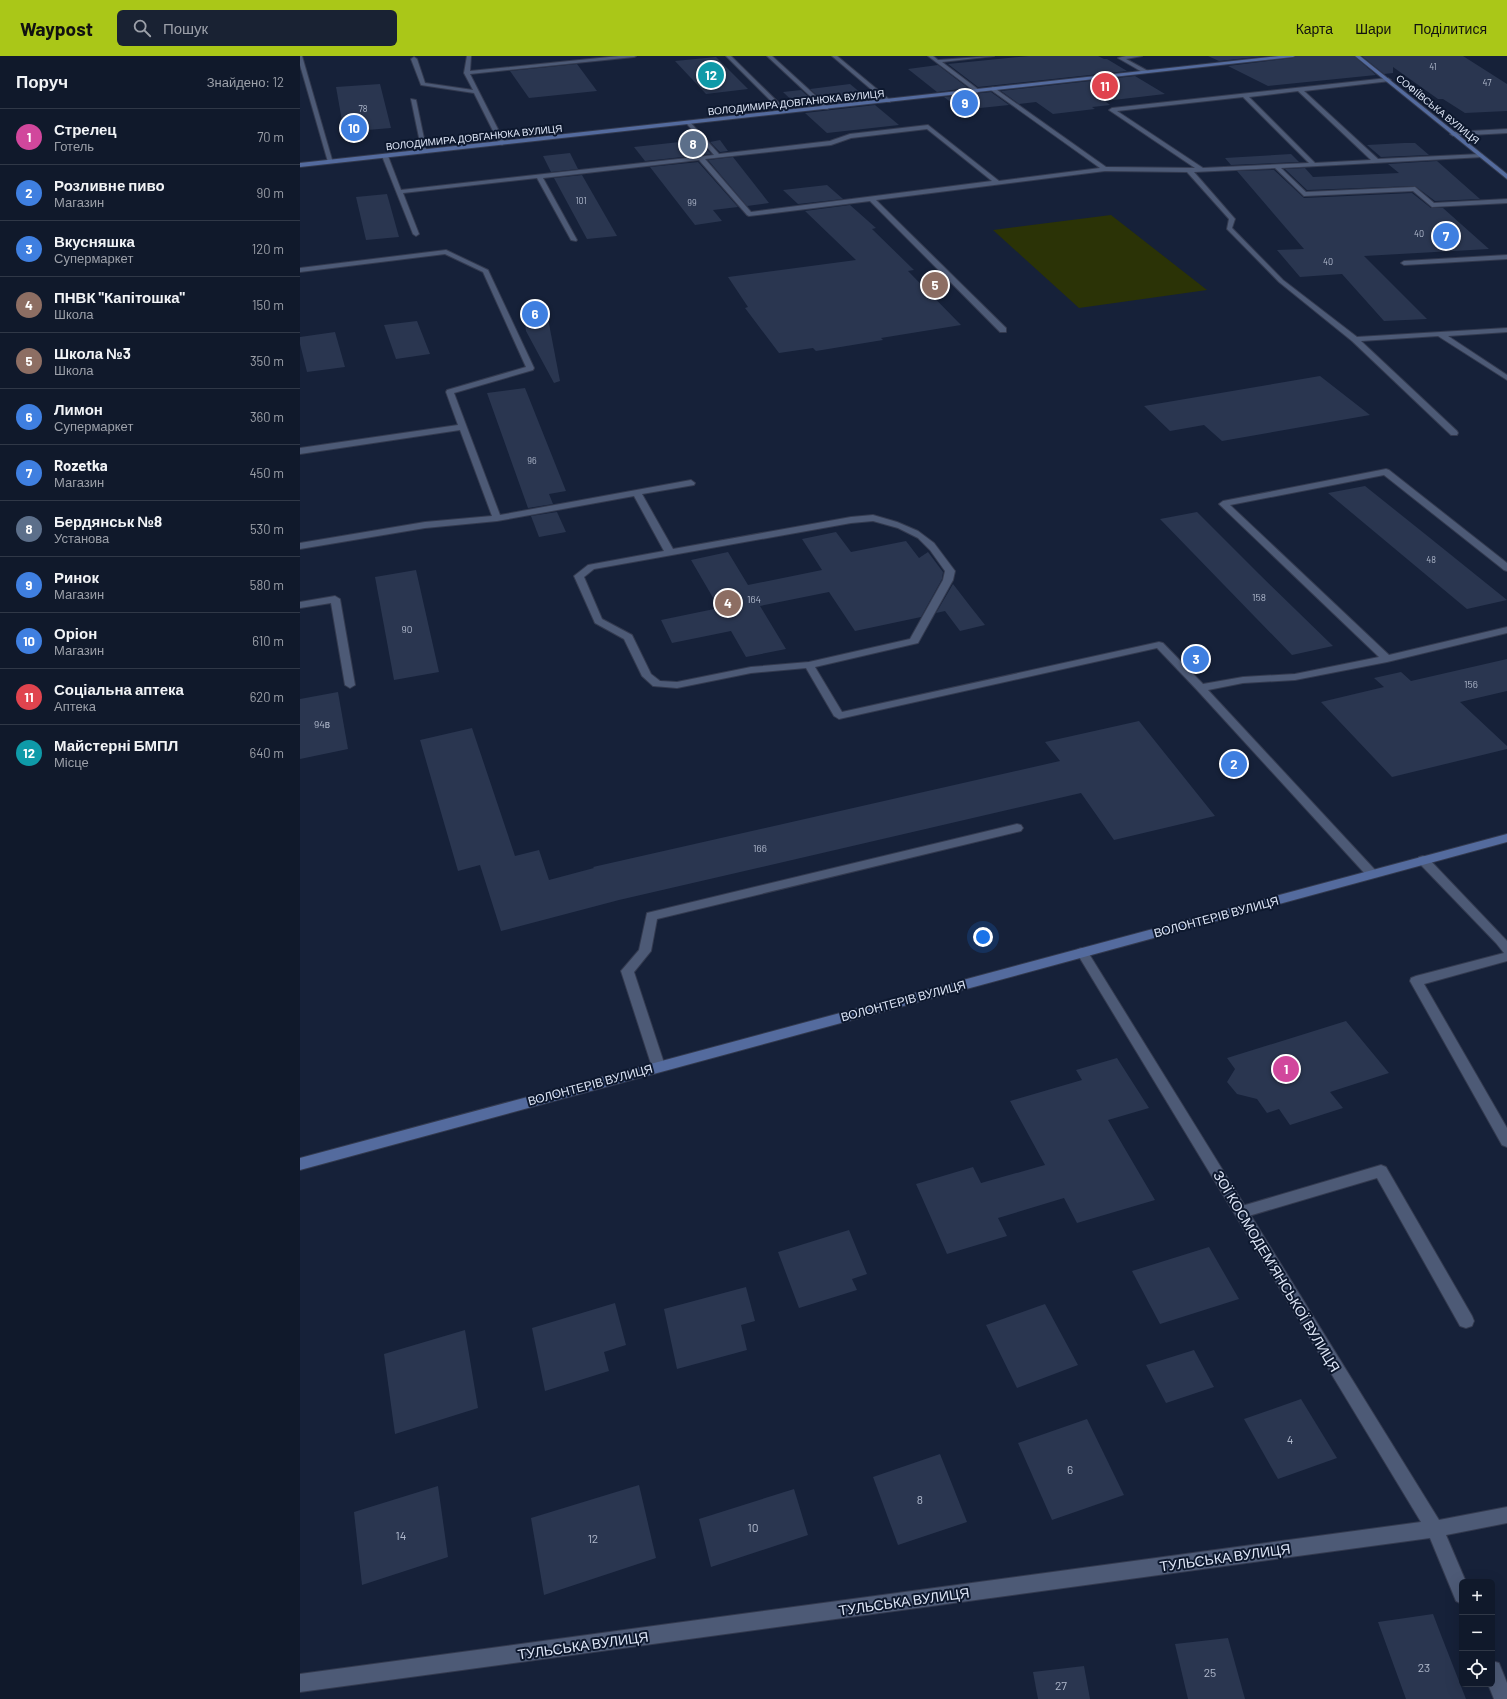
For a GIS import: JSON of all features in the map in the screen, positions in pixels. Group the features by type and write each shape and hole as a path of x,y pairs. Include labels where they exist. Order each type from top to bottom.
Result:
{"main road":[{"name":"ВОЛОДИМИРА ДОВГАНЮКА ВУЛИЦЯ","path":"300,165 1293,56"},
{"name":"СОФІЇВСЬКА ВУЛИЦЯ","path":"1357,56 1507,177"},
{"name":"ВОЛОНТЕРІВ ВУЛИЦЯ","path":"300,1164 658,1066 1507,838"}],"street":[{"path":"300,56 331,162"},
{"path":"469,56 467,73 502,143"},
{"path":"467,73 634,56"},
{"path":"728,56 785,112"},
{"path":"769,56 826,108"},
{"path":"834,56 888,101"},
{"path":"931,56 977,91"},
{"path":"938,61 992,56"},
{"path":"1140,56 1121,58 1146,72"},
{"path":"414,59 423,84 477,92"},
{"path":"1202,170 1112,110 1388,80"},
{"path":"993,89 1104,169"},
{"path":"1300,90 1377,162"},
{"path":"1245,96 1314,165"},
{"path":"413,100 425,152"},
{"path":"689,123 718,156"},
{"path":"399,192 831,143 850,136 928,127 998,183"},
{"path":"1454,134 1507,132"},
{"path":"385,156 416,234"},
{"path":"701,158 749,214 1104,169 1202,170 1481,156"},
{"path":"1277,167 1304,194 1415,189 1432,205 1507,201"},
{"path":"1189,170 1232,219 1229,228 1276,275 1355,339 1454,433"},
{"path":"540,176 574,240"},
{"path":"872,198 1002,330"},
{"path":"300,270 446,252 486,271 530,368 450,392 497,518"},
{"path":"1404,263 1507,257"},
{"path":"1355,339 1507,330"},
{"path":"1440,334 1507,378"},
{"path":"300,451 463,427"},
{"path":"1387,659 1223,504 1386,472 1507,568"},
{"path":"300,546 425,526 497,518 691,483"},
{"path":"637,493 670,553"},
{"path":"873,518 892,523 903,527 927,541 950,571 948,580 914,641 809,665 751,670 677,685 657,684 647,676 628,636 598,621 579,576 591,566 851,520 873,518"},
{"path":"300,605 335,599 350,685"},
{"path":"1201,688 1242,680 1295,676 1387,659 1507,630"},
{"path":"809,665 839,716 1159,645 1201,688 1372,874"},
{"path":"658,1066 627,971 645,951 651,916 1017,828"},
{"path":"1422,860 1500,940 1507,950"},
{"name":"ЗОЇ КОСМОДЕМ’ЯНСЬКОЇ ВУЛИЦЯ","path":"1082,952 1435,1529 1459,1588"},
{"path":"1507,957 1416,981 1507,1140"},
{"path":"1242,1212 1381,1171 1466,1321"},
{"name":"ТУЛЬСЬКА ВУЛИЦЯ","path":"300,1684 1435,1529 1507,1515"},
{"path":"1495,1677 1504,1699"}],"green space":[{"path":"1111,215 1207,290 1079,308 993,230"}],"building":[{"path":"1029,56 1098,56 1107,59 1127,71 978,87 948,64"},
{"path":"1208,56 1265,56 1219,61"},
{"path":"1296,56 1354,56 1376,75 1268,86 1228,66 1293,58"},
{"path":"1362,56 1463,56 1507,84 1507,111 1465,113 1443,99 1438,99 1393,67 1393,73 1384,74"},
{"path":"716,57 748,89 706,94 675,61"},
{"path":"577,64 597,91 529,98 510,71"},
{"path":"938,65 968,88 937,92 908,69"},
{"path":"1135,76 1165,94 1105,101 1110,105 1092,107 1095,109 1053,114 1036,102 1019,104 1001,91"},
{"path":"380,84 391,128 344,132 336,87"},
{"path":"850,84 868,99 827,104 810,89"},
{"path":"801,90 817,105 799,107 783,92"},
{"path":"991,92 1009,105 961,110 944,97"},
{"path":"875,105 899,125 827,133 805,113"},
{"path":"698,140 711,154 645,161 634,147"},
{"path":"720,140 728,151 720,152 710,142"},
{"path":"1415,143 1429,155 1381,157 1367,145"},
{"path":"570,153 578,169 551,172 543,156"},
{"path":"1291,154 1299,162 1231,165 1225,158"},
{"path":"733,157 769,203 747,206 708,160"},
{"path":"1437,161 1480,199 1435,201 1415,186 1307,190 1285,169 1305,168 1313,177 1399,173 1388,164"},
{"path":"698,162 738,207 713,210 722,221 695,225 650,167"},
{"path":"1274,170 1304,198 1412,193 1431,208 1443,208 1489,249 1364,256 1427,319 1384,321 1342,274 1300,277 1277,250 1304,249 1237,171"},
{"path":"582,175 617,236 587,239 554,178"},
{"path":"827,185 843,199 798,204 783,190"},
{"path":"387,194 399,237 366,240 356,197"},
{"path":"850,205 876,228 872,229 914,270 908,271 961,325 881,338 883,340 816,351 813,348 779,353 745,308 748,307 728,277 856,260 805,211"},
{"path":"545,303 560,381 554,383 526,331 522,306"},
{"path":"417,321 430,354 396,359 384,325"},
{"path":"335,332 345,367 307,372 300,344 300,337"},
{"path":"1320,376 1370,415 1222,441 1204,425 1170,431 1144,406"},
{"path":"525,388 566,491 549,494 553,504 528,508 487,393"},
{"path":"1365,486 1507,600 1467,609 1328,493"},
{"path":"557,512 566,532 539,537 531,516"},
{"path":"1197,512 1333,646 1292,655 1160,519"},
{"path":"836,532 851,552 906,541 919,558 928,552 943,572 942,579 921,617 855,631 829,592 760,606 786,649 746,657 731,631 672,643 661,620 719,608 691,560 728,552 748,585 822,570 802,539"},
{"path":"416,570 439,672 394,680 375,577"},
{"path":"953,584 985,625 960,631 945,611 936,613"},
{"path":"1507,659 1507,691 1460,702 1507,746 1507,749 1392,777 1321,702 1384,687 1374,678 1401,672 1411,681"},
{"path":"338,692 348,749 300,759 300,699"},
{"path":"1139,721 1215,816 1114,840 1081,793 619,900 501,931 480,865 458,871 420,740 472,728 515,856 539,850 549,880 594,868 593,867 1060,761 1045,742"},
{"path":"1346,1021 1389,1073 1330,1092 1343,1108 1290,1125 1279,1109 1267,1113 1257,1099 1237,1094 1227,1082 1235,1069 1227,1058"},
{"path":"1117,1058 1149,1108 1108,1120 1155,1200 1077,1223 1064,1198 998,1218 1007,1236 947,1254 916,1184 973,1167 981,1183 1045,1165 1010,1101 1082,1080 1076,1070"},
{"path":"849,1230 867,1274 852,1279 857,1290 799,1308 778,1252"},
{"path":"1209,1247 1239,1299 1160,1324 1132,1271"},
{"path":"746,1287 755,1321 741,1325 747,1350 677,1369 664,1309"},
{"path":"615,1303 626,1345 604,1352 609,1371 545,1391 532,1328"},
{"path":"1045,1304 1078,1365 1017,1388 986,1325"},
{"path":"465,1330 478,1408 395,1434 384,1354"},
{"path":"1194,1350 1214,1387 1166,1403 1146,1365"},
{"path":"1301,1399 1337,1458 1278,1479 1244,1419"},
{"path":"1087,1419 1124,1495 1052,1520 1018,1443"},
{"path":"940,1454 967,1522 898,1545 873,1477"},
{"path":"639,1485 656,1558 544,1595 531,1518"},
{"path":"438,1486 448,1557 362,1585 354,1512"},
{"path":"794,1489 808,1535 711,1567 699,1519"},
{"path":"1433,1614 1459,1681 1459,1687 1461,1687 1466,1699 1406,1699 1378,1622"},
{"path":"1228,1638 1245,1699 1188,1699 1175,1644"},
{"path":"1084,1666 1090,1699 1038,1699 1033,1672"}],"place":[{"name":"Майстерні БМПЛ","path":"711,75"},
{"name":"Соціальна аптека","path":"1105,86"},
{"name":"Ринок","path":"965,103"},
{"name":"Оріон","path":"354,128"},
{"name":"Бердянськ №8","path":"693,144"},
{"name":"Rozetka","path":"1446,236"},
{"name":"Школа №3","path":"935,285"},
{"name":"Лимон","path":"535,314"},
{"name":"ПНВК \"Капітошка\"","path":"728,603"},
{"name":"Вкусняшка","path":"1196,659"},
{"name":"Розливне пиво","path":"1234,764"},
{"name":"Стрелец","path":"1286,1069"}]}
